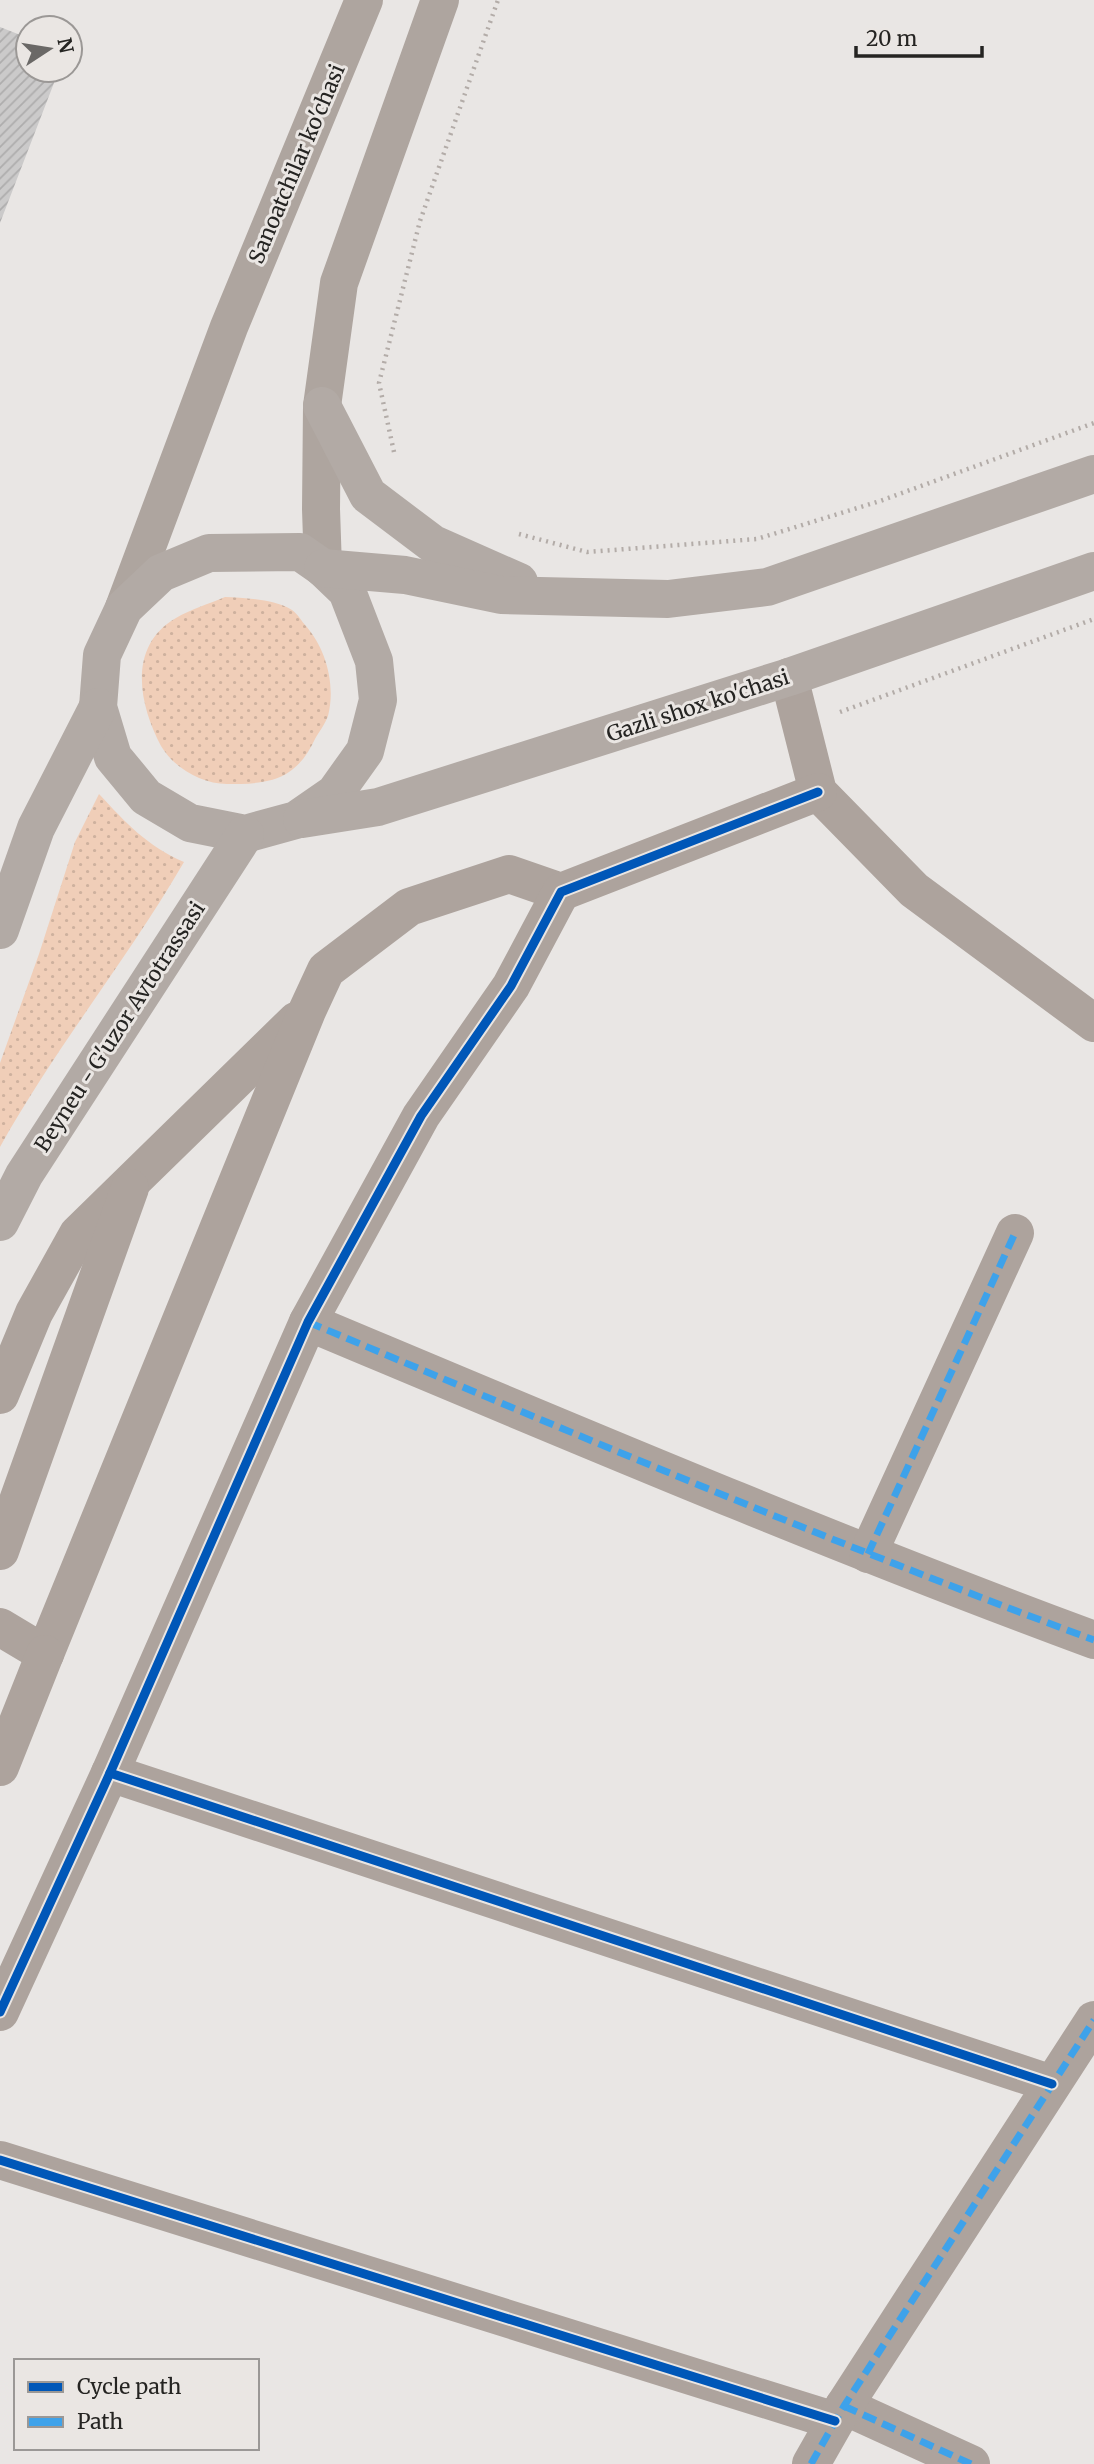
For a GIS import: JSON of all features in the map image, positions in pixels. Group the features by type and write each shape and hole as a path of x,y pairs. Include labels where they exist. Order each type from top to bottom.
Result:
{"highway":[{"path":"322,406 368,495 433,544 509,578 561,596"},
{"path":"323,568 405,575 501,595 668,599 767,587 1094,474"},
{"path":"300,552 323,568 347,591 361,624 374,661 378,700 365,751 335,793 296,820 244,834 190,823 146,797 114,757 98,707 102,655 124,608 161,573 209,553 300,552"},
{"name":"Gazli shox ko'chasi","path":"296,820 378,807 789,677 1094,571"},
{"path":"0,930 36,828 98,707"},
{"name":"Beyneu - G'uzor Avtotrassasi","path":"0,1222 24,1175 244,834"}],"main road":[{"name":"Sanoatchilar ko'chasi","path":"124,608 229,327 364,0"},
{"path":"323,568 322,406 339,283 440,0"}],"street":[{"path":"789,677 818,792 914,890 1094,1023"},
{"path":"0,1767 326,970 409,907 509,874 561,892 818,792"},
{"path":"0,2012 110,1773 308,1322 421,1116 511,986 561,892"},
{"path":"0,1395 34,1314 78,1234 307,1011"},
{"path":"0,1551 134,1179"},
{"path":"868,1554 1015,1233"},
{"path":"308,1322 724,1497 1094,1640"},
{"path":"0,1627 45,1654"},
{"path":"110,1773 1052,2084"},
{"path":"811,2464 840,2413 1094,2020"},
{"path":"0,2160 840,2413 971,2464"}],"path":[{"path":"396,458 379,383 420,220 498,0"},
{"path":"512,532 587,552 757,539 880,501 1094,423"},
{"path":"840,712 1094,619"}],"shaded area":[{"path":"225,597 269,601 292,610 313,635 328,668 331,692 325,722 297,765 282,776 267,781 218,783 199,778 181,768 161,746 147,713 142,677 150,644 160,630 176,618"},
{"path":"99,794 148,841 184,862 139,934 44,1074 0,1147 0,1063 75,842"}],"building":[{"path":"0,27 14,32 14,84 54,84 0,223"}],"marked path":[{"path":"868,1554 1015,1233"},
{"path":"308,1322 797,1525 1094,1640"},
{"path":"811,2464 844,2406 1094,2020"},
{"path":"844,2406 971,2464"}],"cycle path":[{"path":"0,2012 110,1773 308,1322 421,1116 511,986 561,892 818,792"},
{"path":"110,1773 1052,2084"},
{"path":"0,2160 835,2421"}]}
